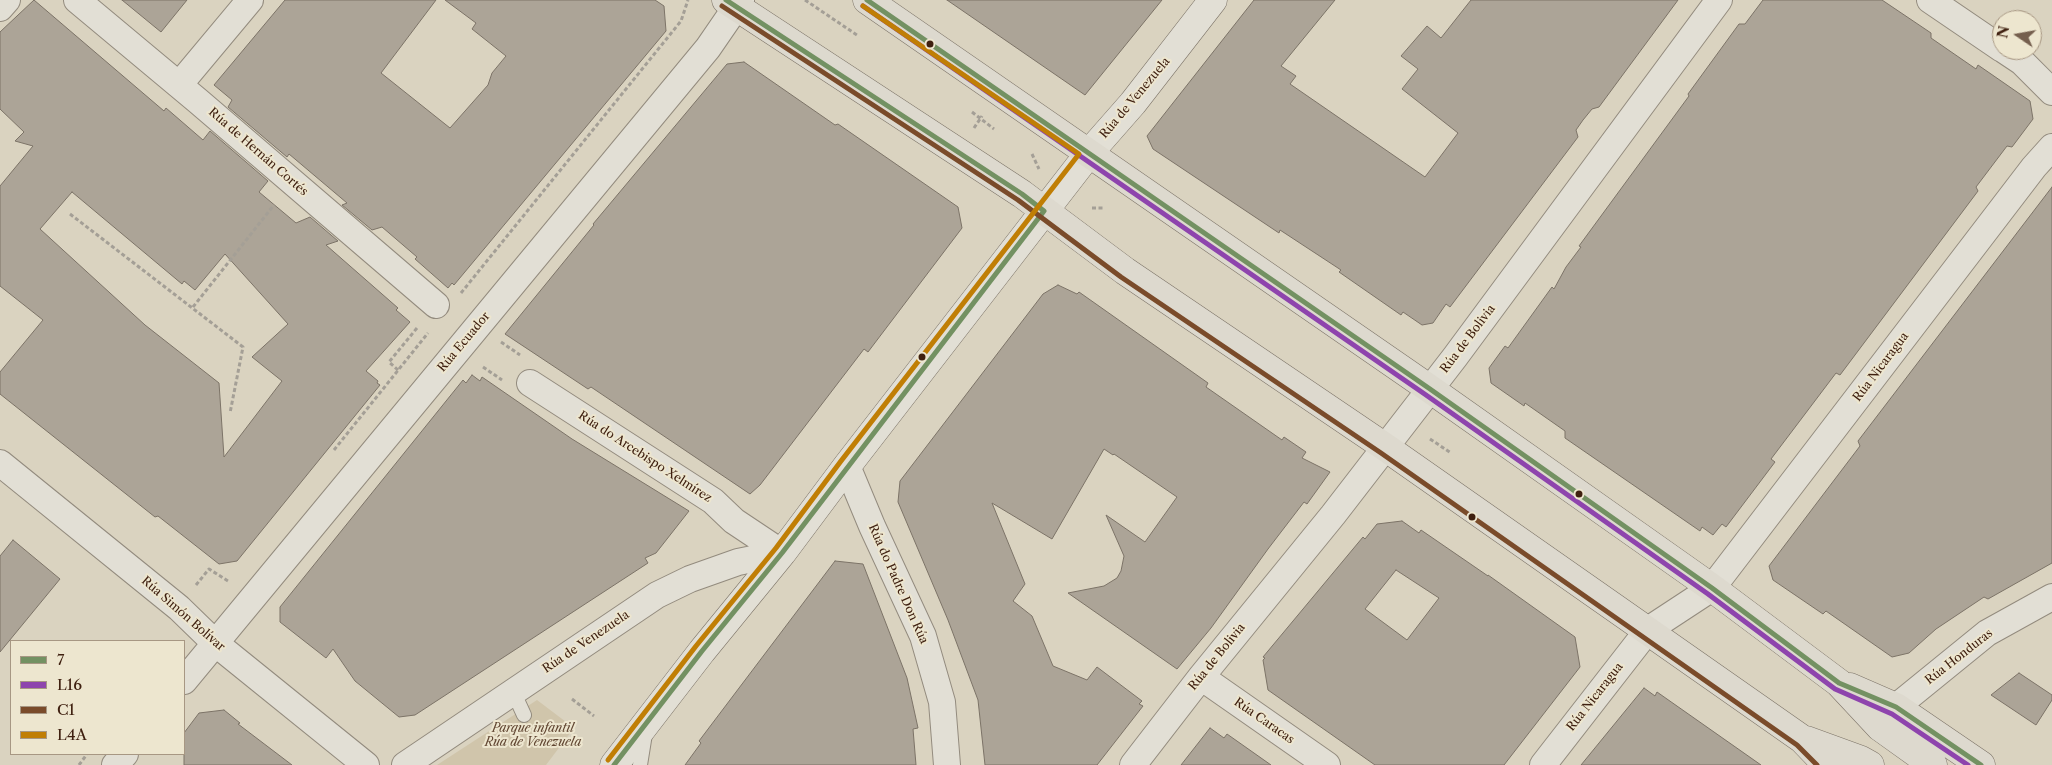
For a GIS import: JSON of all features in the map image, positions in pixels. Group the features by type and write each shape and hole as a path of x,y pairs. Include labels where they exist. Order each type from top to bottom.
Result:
{"main road":[{"path":"867,0 1090,152 1712,588 1839,683 1880,727 1933,765"},
{"name":"Rúa de Venezuela","path":"614,765 702,651 782,553 1090,152 1133,103 1213,0"},
{"path":"734,2 1022,194 1125,271 1385,447 1648,630 1802,739 1827,765"},
{"path":"1839,683 1896,707 1981,765"},
{"path":"1802,739 1870,765"}],"street":[{"path":"0,8 7,0"},
{"name":"Rúa de Hernán Cortés","path":"77,0 179,85 430,313"},
{"path":"179,85 250,0"},
{"name":"Rúa de Bolivia","path":"1133,765 1201,677 1333,515 1430,389 1719,0"},
{"path":"1930,0 1992,42"},
{"name":"Rúa Ecuador","path":"185,680 708,48 734,2"},
{"path":"2019,60 2052,92"},
{"name":"Rúa Nicaragua","path":"1543,765 1648,630 1712,588 2034,167 2052,148"},
{"name":"Rúa do Arcebispo Xelmírez","path":"528,371 713,501 734,521 782,553"},
{"name":"Rúa Simón Bolívar","path":"0,463 179,608 215,643 366,765"},
{"name":"Rúa do Padre Don Rúa","path":"847,466 872,526 923,636 942,702 947,765"},
{"name":"Rúa de Venezuela","path":"405,765 657,595 690,579 738,562 782,553"},
{"name":"Rúa Honduras","path":"1896,707 1987,633 2052,597"},
{"name":"Rúa Caracas","path":"1201,677 1327,765"},
{"path":"115,765 123,755"}],"lane":[{"path":"513,691 524,715"},
{"path":"640,765 646,723"}],"path":[{"path":"806,0 858,35"},
{"path":"972,112 994,129"},
{"path":"1032,154 1040,171"},
{"path":"193,307 276,202"},
{"path":"1089,208 1103,208"},
{"path":"70,214 244,346 230,413"},
{"path":"398,370 389,362 430,313"},
{"path":"496,338 528,371"},
{"path":"1431,438 1451,453"},
{"path":"572,699 594,716"},
{"path":"79,765 87,755"}],"green space":[{"name":"Parque infantil Rúa de Venezuela","path":"537,700 574,728 546,765 437,765"}],"building":[{"path":"34,0 164,111 166,108 203,140 210,131 268,181 259,192 296,223 310,217 338,241 326,245 398,308 396,310 410,322 366,371 380,385 237,561 219,564 158,516 155,517 0,394 0,372 43,320 0,286 0,186 33,146 15,141 24,132 0,109 0,32","holes":["72,192 182,284 184,281 195,290 225,254 288,324 252,357 282,381 224,457 219,383 145,325 40,229"]},
{"path":"122,0 187,0 161,32"},
{"path":"285,0 436,0 381,73 450,128 488,85 492,73 506,56 472,29 476,23 445,0 655,0 664,6 666,31 454,285 452,283 448,288 415,259 417,257 382,227 372,230 342,205 347,203 289,154 287,157 228,107 232,100 214,85"},
{"path":"947,0 1162,0 1085,95"},
{"path":"1254,0 1335,0 1281,66 1296,76 1290,84 1425,177 1458,133 1402,89 1418,69 1401,56 1427,26 1441,38 1471,0 1678,0 1599,107 1592,109 1583,120 1576,130 1578,137 1450,307 1446,304 1433,323 1422,325 1403,312 1401,315 1339,272 1341,270 1280,230 1279,233 1153,149 1147,136"},
{"path":"1763,0 1882,0 1931,33 1931,38 1976,69 1978,65 2030,101 2033,119 2012,147 2007,146 1976,187 1978,191 1840,375 1836,373 1771,459 1775,462 1726,527 1722,524 1713,535 1702,527 1700,531 1565,438 1565,431 1525,403 1524,406 1491,383 1489,368 1505,346 1508,348 1552,287 1554,289 1566,267 1581,247 1579,246 1689,96 1688,94 1739,24 1745,24"},
{"path":"744,62 958,207 962,228 868,352 864,349 760,485 750,494 591,387 588,389 505,334 593,224 727,64"},
{"path":"2052,187 2052,563 1988,599 1984,597 1936,629 1909,653 1892,657 1826,611 1823,614 1773,580 1769,566 1860,446 1858,441"},
{"path":"1058,285 1077,294 1079,292 1208,383 1206,387 1282,440 1284,437 1306,452 1302,458 1330,472 1307,504 1304,502 1211,628 1177,669 1068,593 1104,586 1117,578 1121,571 1124,556 1106,515 1145,542 1177,497 1104,449 1052,539 992,503 1025,584 1013,601 1032,616 1053,666 1087,680 1097,667 1142,701 1139,704 1143,706 1097,765 985,765 978,700 948,620 898,502 900,481 1043,294"},
{"path":"472,375 480,381 482,377 572,439 689,511 656,553 645,558 648,563 415,715 399,717 355,681 333,649 326,658 280,622 280,607 463,380 466,383"},
{"path":"1402,521 1419,533 1421,530 1575,637 1580,667 1504,765 1375,765 1268,690 1263,660 1265,658 1263,657 1363,537 1365,539 1377,524","holes":["1396,570 1439,598 1407,640 1365,609"]},
{"path":"13,540 60,579 0,652 0,556"},
{"path":"835,561 863,564 907,678 918,728 913,729 916,765 685,765 701,743 699,741"},
{"path":"2019,673 2052,695 2052,700 2036,725 1991,695"},
{"path":"1644,688 1655,696 1657,692 1761,765 1581,765"},
{"path":"224,710 240,723 238,724 292,765 184,765 185,732 199,713"},
{"path":"1210,728 1224,738 1227,734 1271,765 1181,765"}],"transit line":[{"name":"7","path":"614,765 702,651 782,553 1044,211 1022,194 726,0"},
{"name":"7","path":"867,0 1430,389 1712,588 1839,683 1896,707 1981,765"},
{"name":"C1","path":"722,6 1018,200 1121,277 1381,453 1797,745 1817,765"},
{"name":"L16","path":"863,6 1426,395 1708,594 1835,689 1892,714 1968,765"},
{"name":"L4A","path":"608,760 696,646 776,548 841,461 1079,154 863,6"}]}
